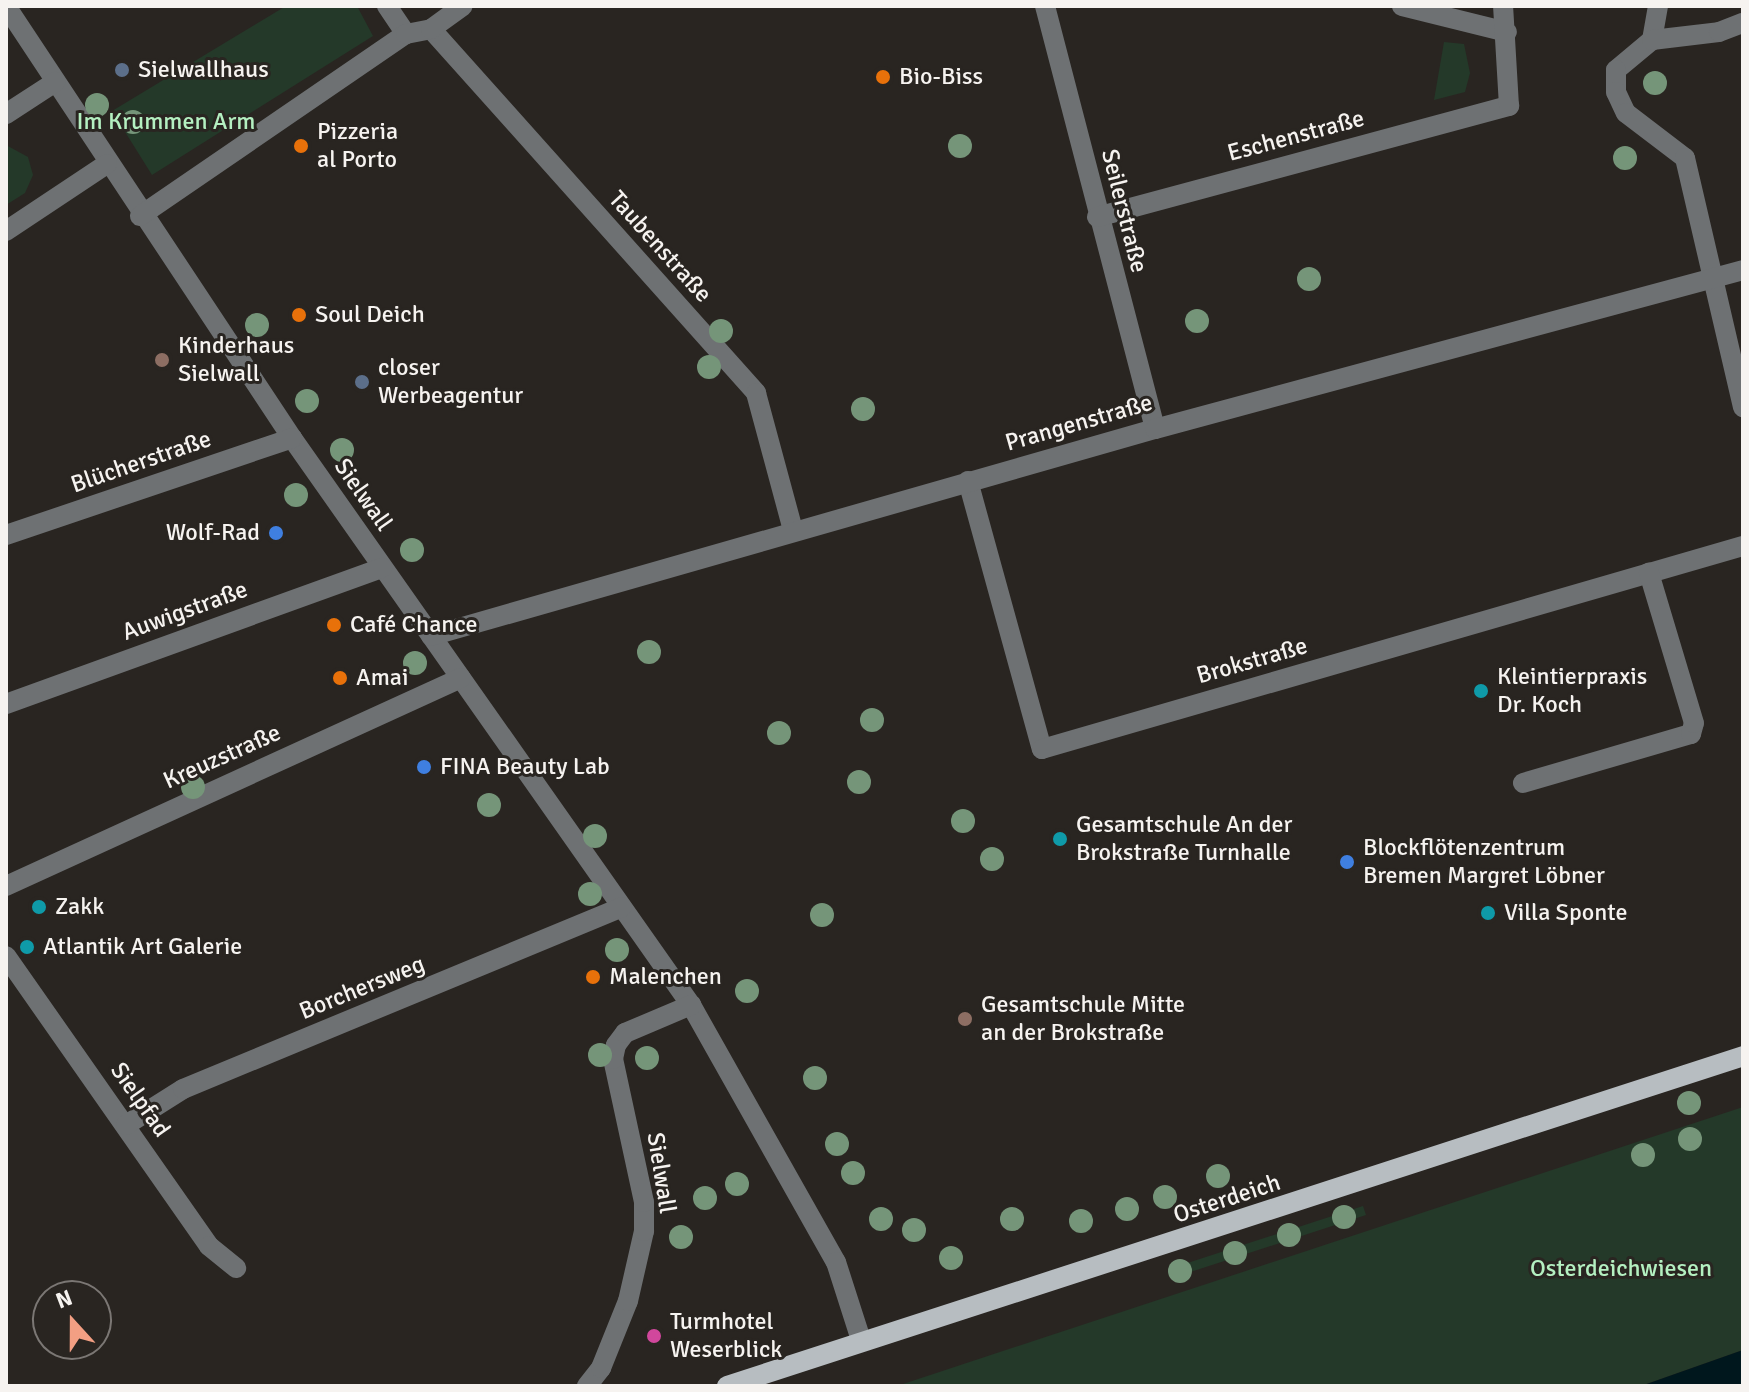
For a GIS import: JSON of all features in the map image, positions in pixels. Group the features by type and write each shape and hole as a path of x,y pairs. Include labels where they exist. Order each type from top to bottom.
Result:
{"main road":[{"name":"Osterdeich","path":"727,1386 861,1340 1201,1235 1743,1056"}],"street":[{"name":"Sielwall","path":"6,6 140,216 292,438 691,1005 836,1262 861,1340"},
{"path":"387,6 406,34"},
{"path":"140,216 406,34 431,29 463,6"},
{"name":"Seilerstraße","path":"1045,6 1097,217 1155,429"},
{"path":"1402,6 1507,32 1503,6"},
{"path":"1652,40 1658,6"},
{"path":"1743,23 1719,32 1652,40 1616,70 1616,92 1626,113 1685,158 1743,407"},
{"name":"Taubenstraße","path":"431,29 756,393 793,530"},
{"name":"Eschenstraße","path":"1097,217 1509,106 1507,32"},
{"path":"6,114 55,82"},
{"path":"6,231 107,164"},
{"name":"Prangenstraße","path":"431,636 968,481 1743,270"},
{"name":"Blücherstraße","path":"6,535 292,438"},
{"name":"Brokstraße","path":"968,481 1042,749 1743,546"},
{"name":"Auwigstraße","path":"6,704 382,568"},
{"path":"1523,783 1691,734 1694,723 1649,573"},
{"name":"Kreuzstraße","path":"6,886 461,678"},
{"name":"Borchersweg","path":"126,1125 183,1089 622,907"},
{"name":"Sielpfad","path":"6,956 209,1246 236,1268"},
{"name":"Sielwall","path":"587,1386 601,1368 628,1301 644,1231 644,1202 613,1059 616,1045 625,1033 691,1005"}],"green space":[{"name":"Im Krummen Arm","path":"286,6 357,6 373,36 152,175 112,111"},
{"path":"1444,42 1464,44 1470,73 1465,92 1434,100"},
{"path":"6,145 28,157 33,175 25,193 6,205"},
{"name":"Osterdeichwiesen","path":"1743,1107 1743,1350 1641,1386 897,1386"},
{"path":"1363,1206 1366,1215 1172,1278 1169,1269"}],"water":[{"path":"1743,1350 1743,1386 1641,1386"}],"place":[{"name":"Sielwallhaus","path":"122,70"},
{"name":"Bio-Biss","path":"883,77"},
{"name":"Pizzeria al Porto","path":"301,146"},
{"name":"Soul Deich","path":"299,315"},
{"name":"Kinderhaus Sielwall","path":"162,360"},
{"name":"closer Werbeagentur","path":"362,382"},
{"name":"Wolf-Rad","path":"276,533"},
{"name":"Café Chance","path":"334,625"},
{"name":"Amai","path":"340,678"},
{"name":"Kleintierpraxis Dr. Koch","path":"1481,691"},
{"name":"FINA Beauty Lab","path":"424,767"},
{"name":"Gesamtschule An der Brokstraße Turnhalle","path":"1060,839"},
{"name":"Blockflötenzentrum Bremen Margret Löbner","path":"1347,862"},
{"name":"Zakk","path":"39,907"},
{"name":"Villa Sponte","path":"1488,913"},
{"name":"Atlantik Art Galerie","path":"27,947"},
{"name":"Malenchen","path":"593,977"},
{"name":"Gesamtschule Mitte an der Brokstraße","path":"965,1019"},
{"name":"Turmhotel Weserblick","path":"654,1336"}]}
